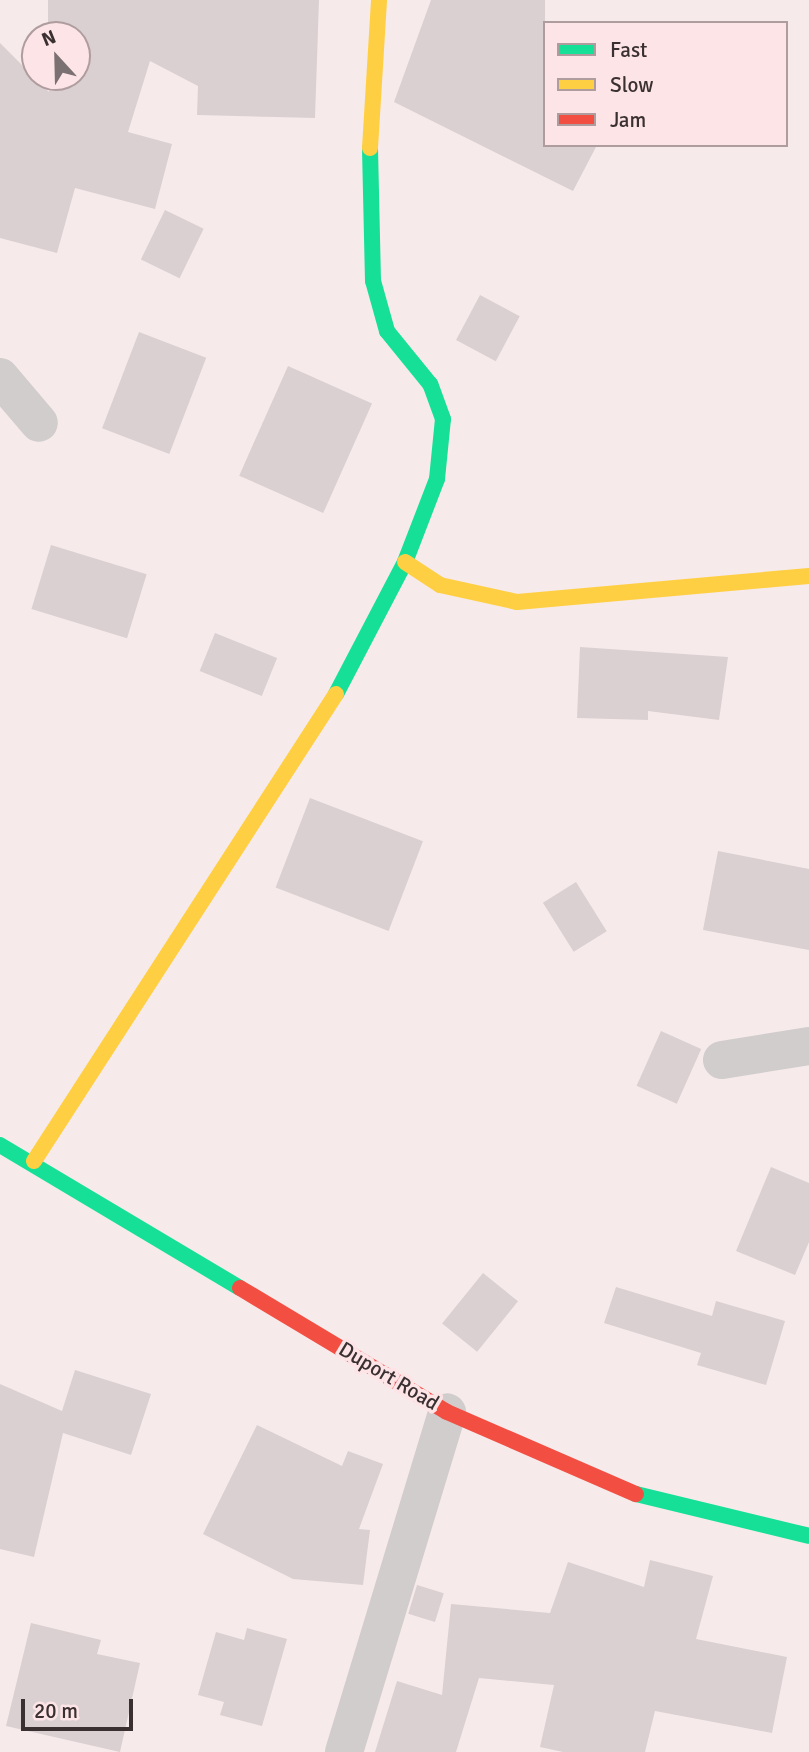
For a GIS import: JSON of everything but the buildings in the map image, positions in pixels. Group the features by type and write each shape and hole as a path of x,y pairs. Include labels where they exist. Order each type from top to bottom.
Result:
{"street":[{"path":"34,1161 316,733 405,562 437,479 443,419 430,384 387,331 373,281 370,129 379,0"},
{"path":"0,377 39,423"},
{"path":"405,562 440,585 517,602 809,576"},
{"path":"722,1060 809,1046"},
{"name":"Duport Road","path":"0,1145 34,1161 447,1412 660,1505 809,1536"},
{"path":"344,1752 447,1412"}],"traffic: fast":[{"path":"336,694 405,562 437,479 443,419 430,384 387,331 373,281 370,148"},
{"path":"0,1145 240,1288"},
{"path":"636,1494 809,1536"}],"traffic: slow":[{"path":"370,148 379,0"},
{"path":"405,562 440,585 517,602 809,576"},
{"path":"34,1161 336,694"}],"traffic: jam":[{"path":"240,1288 447,1412 636,1494"}]}
